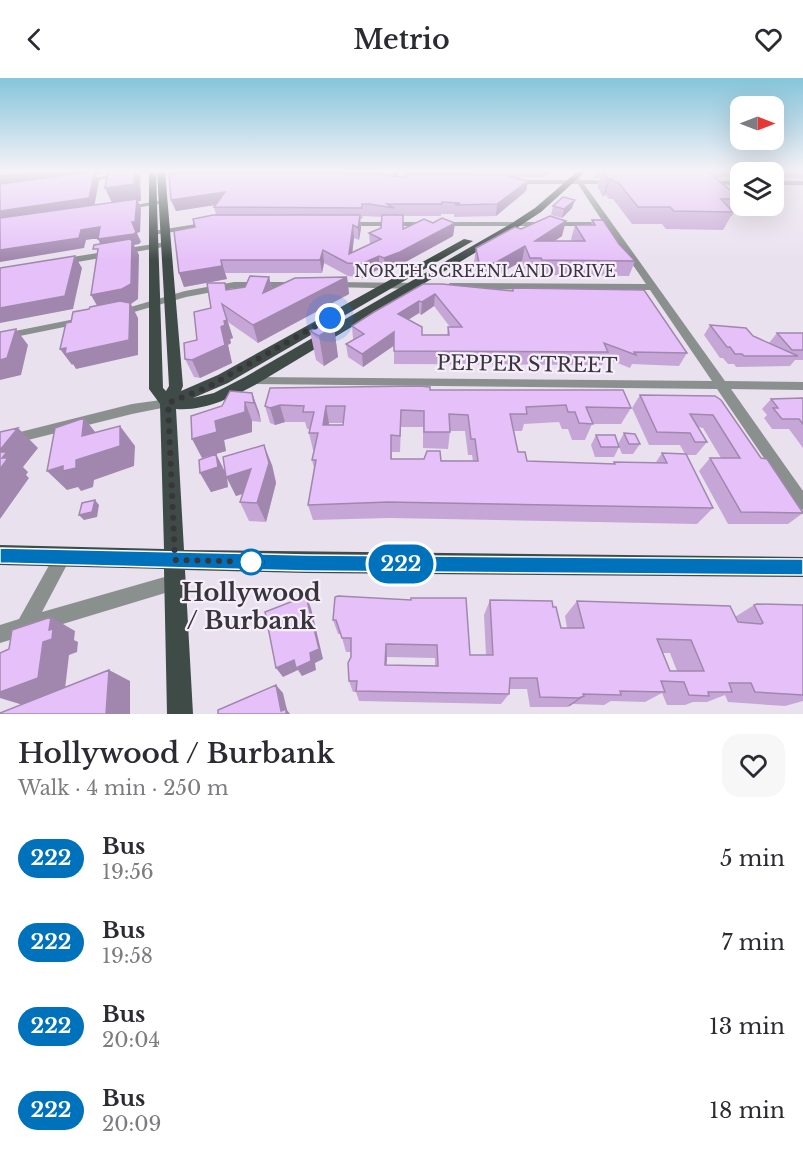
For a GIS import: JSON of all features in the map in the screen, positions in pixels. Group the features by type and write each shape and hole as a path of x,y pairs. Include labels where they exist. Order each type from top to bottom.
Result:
{"main road":[{"path":"168,403 208,387 499,224 532,201"},
{"path":"168,403 195,405 211,400 250,381 515,225 548,201"},
{"path":"158,202 165,231 160,245 163,301 156,389 168,403 180,714"},
{"path":"158,202 153,233 160,245"},
{"path":"0,555 63,556 175,571 341,564 803,567"}],"street":[{"path":"592,201 803,503"},
{"path":"109,210 158,202"},
{"path":"153,233 217,223"},
{"path":"336,224 609,224"},
{"path":"55,263 160,245"},
{"path":"0,337 100,317 234,285 300,285"},
{"name":"NORTH SCREENLAND DRIVE","path":"322,285 652,287"},
{"name":"PEPPER STREET","path":"250,381 803,386"},
{"path":"0,442 132,409 168,403"},
{"path":"26,625 63,556"},
{"path":"0,634 175,571"}],"building":[{"path":"0,201 71,201 0,211"},
{"path":"137,201 135,222 132,222 136,232 134,234 98,239 100,227 81,230 79,238 0,250 0,218"},
{"path":"219,201 501,201 497,204 455,205 460,203 442,202 442,204 387,204 394,208 369,204 362,204 362,208 214,207"},
{"path":"559,201 574,201 564,209 553,206"},
{"path":"633,201 723,201 730,212 674,211 670,207 638,207"},
{"path":"213,215 360,215 358,228 353,225 349,254 381,239 369,233 381,228 382,215 403,215 403,229 424,219 433,223 442,218 455,223 400,252 384,258 379,256 361,264 347,263 323,250 320,260 221,260 222,266 179,273 174,231 195,227 193,219"},
{"path":"550,216 566,221 535,241 585,241 575,225 595,225 592,220 603,220 619,244 635,261 542,260 541,258 530,258 525,246 495,263 479,263 476,248 515,227 521,229"},
{"path":"130,239 132,241 131,284 122,289 91,295 98,249 93,249 94,245"},
{"path":"75,256 65,296 0,308 0,268"},
{"path":"250,276 269,277 263,293 295,278 347,277 253,325 222,304 227,320 221,327 225,345 192,360 185,359 184,343 197,340 194,312 211,308 207,283 225,283 226,290 245,287"},
{"path":"423,284 513,291 513,288 644,290 687,353 634,352 636,355 604,343 608,352 394,351 394,332 362,354 346,344 364,334 352,326","holes":["435,294 462,327 448,327 449,335 422,335 422,327 398,314"]},
{"path":"120,301 130,303 129,340 65,354 66,348 60,349 66,323 71,322 73,312"},
{"path":"326,322 334,327 319,336 310,331"},
{"path":"710,325 746,328 753,336 798,356 735,354"},
{"path":"16,329 7,358 0,360 0,332"},
{"path":"777,333 803,333 803,350 792,350"},
{"path":"419,386 430,387 430,390 623,390 631,408 586,407 593,424 579,423 575,412 568,412 566,405 526,407 527,414 510,414 518,452 525,452 527,461 615,464 614,462 667,463 662,453 686,454 713,508 388,502 308,505 316,460 312,460 318,433 309,433 314,412 303,412 304,406 280,405 270,408 265,406 270,388","holes":["326,406 345,406 343,425 323,425","401,410 424,411 424,432 450,432 449,414 468,415 471,439 475,439 478,461 441,461 440,451 427,451 424,459 391,459 391,435 400,436"]},
{"path":"230,391 252,393 254,403 245,402 245,412 215,421 217,432 192,439 191,416 222,406"},
{"path":"640,395 715,396 721,400 761,458 767,459 803,513 741,512 710,458 740,458 713,415 690,414 707,442 695,442 690,433 657,432"},
{"path":"803,398 803,424 799,419 782,419 773,408 778,408 771,399"},
{"path":"84,418 82,436 120,426 120,446 76,460 76,468 63,471 63,466 47,471 55,428"},
{"path":"18,428 0,450 0,432"},
{"path":"624,433 635,434 640,444 629,444"},
{"path":"596,435 615,435 619,447 601,447"},
{"path":"264,445 269,463 257,503 240,502 251,469 226,477 223,457"},
{"path":"0,452 7,452 2,458 8,458 0,469"},
{"path":"216,454 218,467 200,473 199,460"},
{"path":"95,500 92,512 79,515 82,503"},
{"path":"306,596 319,649 310,653 311,661 296,668 294,660 276,668 265,612"},
{"path":"335,597 411,600 411,598 466,598 470,655 493,655 490,600 552,601 553,607 556,607 561,628 584,628 577,601 730,606 738,622 761,624 763,623 754,605 803,605 803,695 755,692 751,683 729,683 732,692 708,692 709,696 689,695 684,682 661,681 665,692 620,691 621,695 583,694 584,696 579,698 540,697 537,678 510,678 509,694 356,691 357,681 349,681 348,663 351,657 351,638 342,638 336,620 333,620","holes":["657,639 691,640 704,671 670,671","386,644 437,645 438,666 385,665"]},
{"path":"51,617 49,630 53,629 52,639 43,642 38,678 0,692 0,653 9,649 12,630"},
{"path":"109,670 106,714 0,714 0,713"},
{"path":"276,685 281,711 286,709 286,714 218,714 218,710"}],"bus line":[{"name":"222","path":"0,555 306,563 803,567"}],"place":[{"name":"Hollywood / Burbank","path":"251,562"}],"route":[{"path":"251,562 262,562 175,560 168,403 193,391 208,387 330,318"}]}
